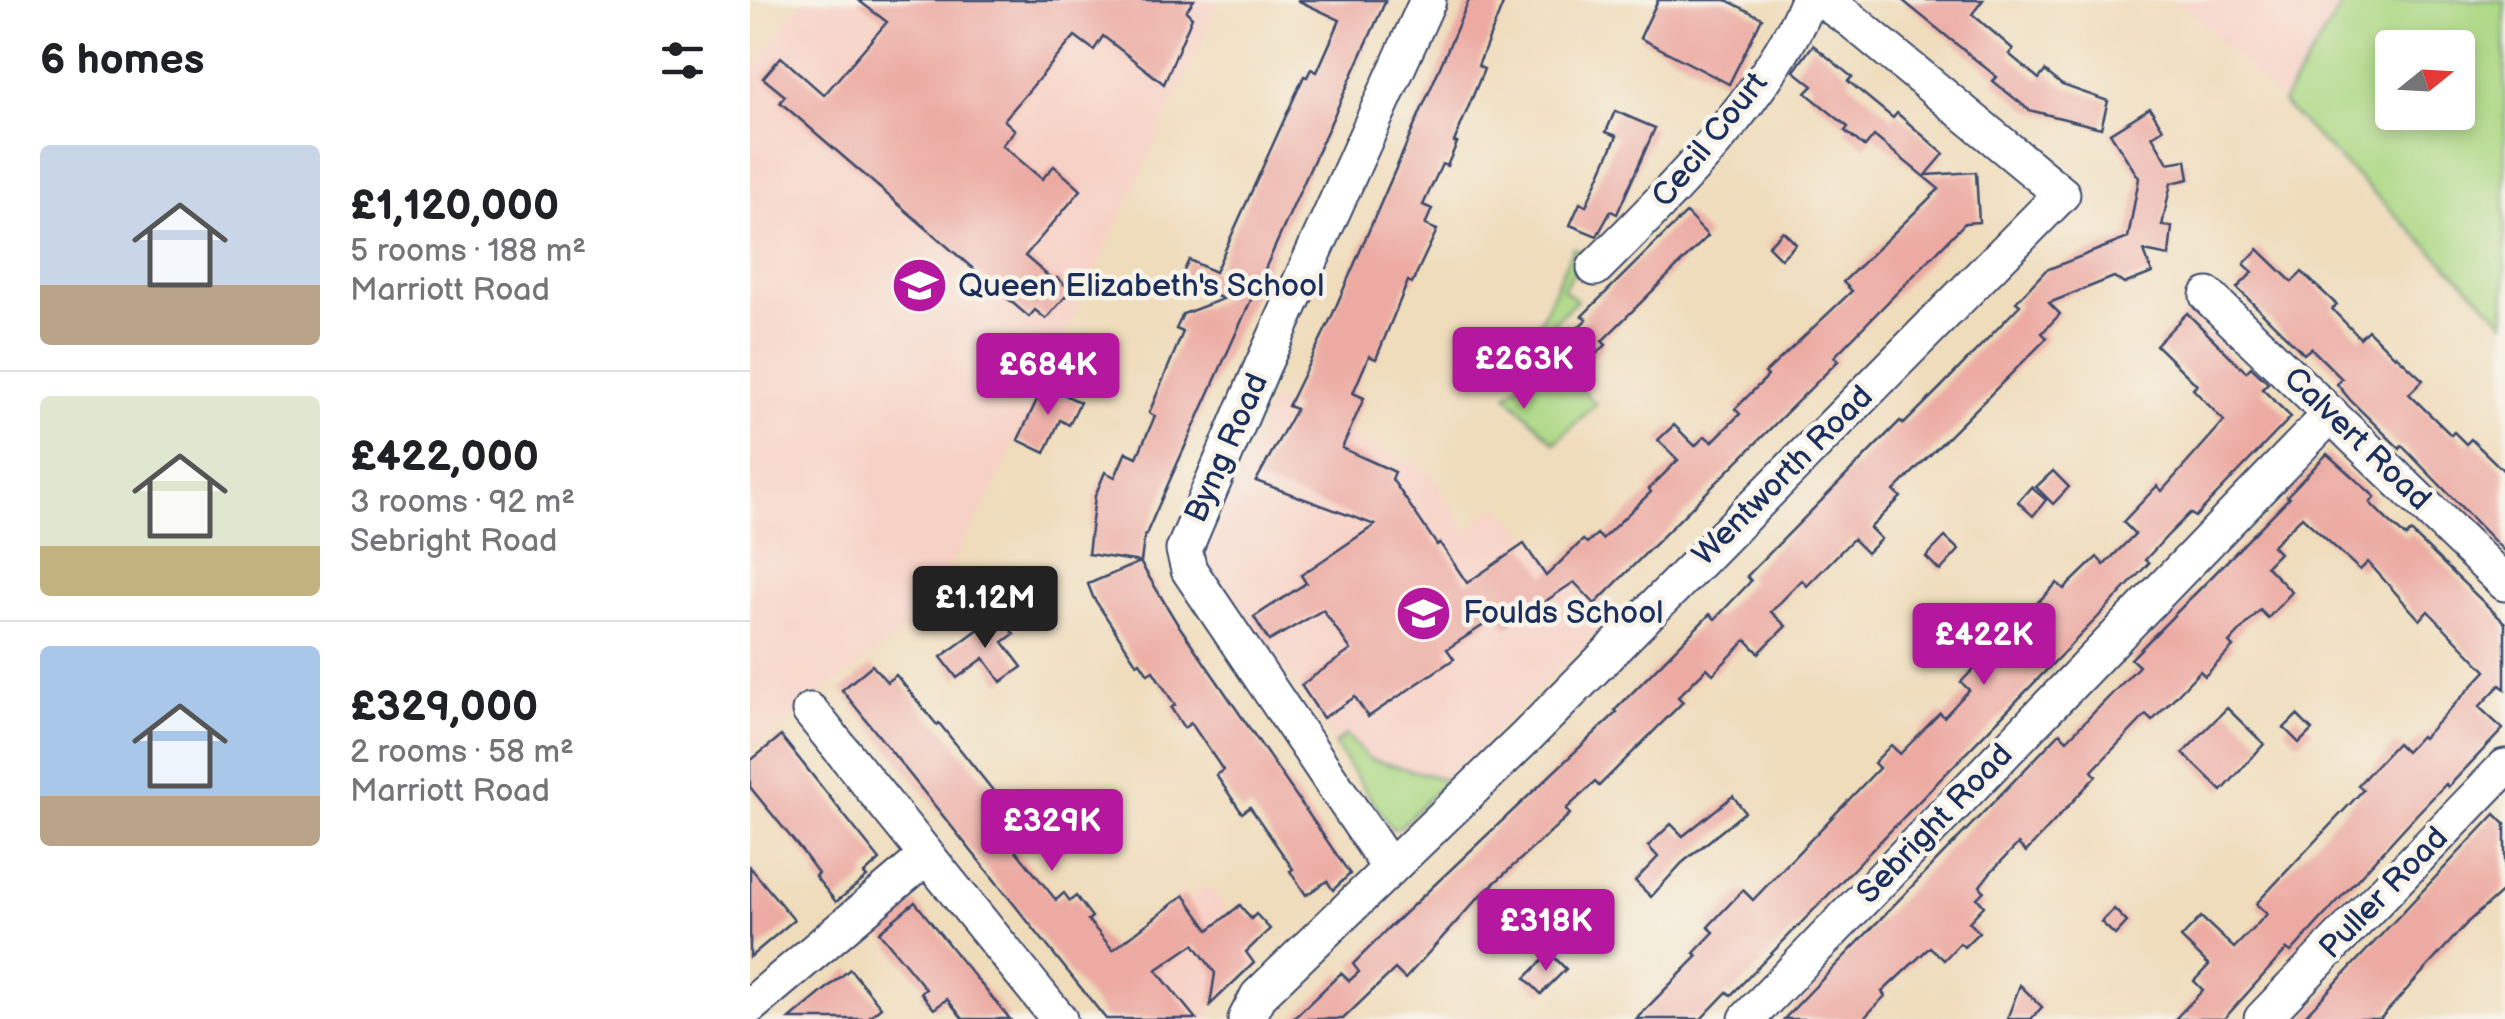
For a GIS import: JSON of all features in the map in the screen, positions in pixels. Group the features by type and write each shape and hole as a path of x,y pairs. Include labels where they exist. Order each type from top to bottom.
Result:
{"street":[{"name":"Byng Road","path":"1390,868 1189,570 1184,550 1254,383 1428,0"},
{"name":"Cecil Court","path":"1595,268 1665,198 1752,93 1802,16 1808,0"},
{"name":"Wentworth Road","path":"1246,1019 1258,996 1553,710 2062,194 1822,0"},
{"name":"Calvert Road","path":"2208,296 2505,583"},
{"name":"Sebright Road","path":"1747,1019 2331,414"},
{"path":"810,711 1059,1019"},
{"name":"Puller Road","path":"2262,1019 2505,767"},
{"path":"750,1006 927,856"}],"shaded area":[{"name":"Queen Elizabeth's School","path":"804,0 1219,0 987,502 949,567 955,591 750,752 750,71"},
{"path":"2178,0 2345,0 2282,103"},
{"name":"Foulds School","path":"1271,401 1428,471 1468,531 1497,504 1610,620 1395,829 1207,559 1206,548"},
{"path":"1208,885 1261,960 1212,1007 1212,1019 1168,1019 1111,950 1183,894 1188,899"}],"green space":[{"path":"2345,0 2505,0 2505,322 2282,103"},
{"path":"1573,248 1586,253 1563,289 1577,300 1529,346"},
{"path":"1539,345 1596,404 1555,443 1507,395 1519,384"},
{"path":"1346,735 1369,759 1447,780 1400,827 1392,829 1334,744"}],"building":[{"path":"858,0 1194,0 1186,11 1192,17 1164,84 1103,36 1094,50 1075,36 1004,120 1015,130 1002,145 1042,179 1054,166 1081,190 1025,256 1071,290 1046,319 1035,310 1029,317 780,102 785,96 763,78 781,57 824,95 887,22"},
{"path":"1297,0 1386,0 1144,539 1141,562 1088,554 1095,496 1105,472 1115,477 1126,452 1137,457 1155,416 1149,413 1183,332 1176,329 1183,314 1223,299 1180,279 1189,260 1215,272 1304,76 1311,69 1317,72 1340,20"},
{"path":"1469,0 1503,4 1478,66 1484,69 1454,142 1457,143 1447,166 1442,164 1423,205 1432,209 1425,225 1437,230 1412,283 1408,281 1376,359 1369,356 1353,393 1364,398 1342,448 1395,472 1392,479 1467,583 1524,544 1546,576 1583,540 1587,543 1597,534 1602,539 1678,460 1658,440 1674,425 1695,446 1705,436 1712,442 1740,414 1735,409 1768,376 1765,373 1852,291 1843,282 1939,189 1874,136 1865,147 1845,131 1848,127 1806,93 1813,86 1794,71 1813,45 1852,77 1848,81 1893,118 1897,113 1944,154 1926,175 1976,172 1979,222 1965,223 1834,357 1838,361 1595,604 1574,582 1507,627 1499,615 1447,649 1454,659 1368,717 1355,697 1323,718 1301,685 1351,650 1323,610 1269,641 1254,617 1306,583 1301,575 1375,525 1256,481 1296,409 1288,406 1331,318"},
{"path":"1658,0 1726,0 1762,18 1729,84 1640,38"},
{"path":"1902,0 1983,0 1972,14 2013,49 2009,54 2039,79 2045,71 2062,85 2108,101 2101,128 2029,110 1993,81 1997,77"},
{"path":"2150,108 2163,129 2152,136 2168,163 2186,160 2189,179 2171,183 2162,226 2172,227 2169,256 2144,251 2152,273 2124,284 2114,277 2049,303 2060,314 2042,333 2047,338 1894,491 1901,497 1870,528 1881,539 1867,553 1853,539 1807,586 1802,580 1771,612 1786,626 1759,653 1746,640 1713,674 1707,668 1678,697 1683,702 1599,786 1595,782 1566,809 1570,814 1477,899 1405,979 1395,969 1343,1019 1293,1019 1341,973 1349,981 1359,972 1353,964 1390,927 1617,712 1710,614 1715,619 1751,581 1747,576 1900,421 1904,424 1942,386 2020,305 2016,302 2046,270 2128,238 2139,178 2110,133"},
{"path":"1615,111 1655,128 1617,214 1611,211 1597,236 1570,225 1580,203 1586,206 1617,136 1606,132"},
{"path":"1686,213 1708,236 1602,341 1606,345 1574,375 1552,352 1587,319 1582,316"},
{"path":"1783,231 1796,244 1781,259 1768,246"},
{"path":"2258,249 2292,282 2302,272 2337,305 2332,309 2360,338 2368,330 2396,355 2423,380 2409,394 2451,435 2454,432 2466,444 2471,439 2505,472 2505,552 2402,446 2400,449 2351,401 2337,384 2342,379 2311,348 2304,354 2237,288 2253,272 2244,264"},
{"path":"2187,313 2246,372 2251,367 2268,383 2262,389 2291,417 2195,517 2190,513 2170,533 2145,560 2149,563 2100,615 1731,995 1727,992 1701,1019 1636,1019 1698,956 1694,953 1714,932 1708,927 1743,890 1753,900 1879,768 1874,763 1891,745 1900,754 1940,713 1944,717 1969,690 1961,682 2009,633 2016,640 2042,612 2035,605 2057,583 2064,589 2097,557 2104,565 2135,534 2123,522 2157,486 2162,491 2224,421 2193,389 2197,385 2156,345"},
{"path":"1044,385 1080,402 1069,425 1060,420 1045,453 1018,440"},
{"path":"2327,454 2375,497 2370,503 2387,520 2406,537 2411,532 2505,623 2505,689 2500,685 2479,707 2503,729 2417,814 2291,952 2287,949 2224,1019 2175,1019 2203,990 2194,981 2209,965 2181,938 2201,917 2234,948 2267,914 2256,904 2363,790 2358,785 2397,743 2406,752 2423,738 2486,671 2428,611 2420,620 2368,562 2360,570 2302,517 2272,546 2279,553 2266,566 2292,592 2268,618 2260,610 2205,676 2200,671 2152,721 2146,715 2092,771 2096,776 2026,852 2018,844 1990,873 1977,898 1984,906 1969,922 1979,932 1964,947 1960,943 1944,960 1930,947 1882,992 1885,996 1863,1019 1784,1019 2060,733 2067,740 2139,666 2131,659"},
{"path":"2053,471 2069,487 2053,504 2036,487"},
{"path":"2031,487 2046,500 2033,516 2018,502"},
{"path":"1945,537 1959,550 1940,571 1926,557"},
{"path":"1140,562 1175,620 1350,874 1333,890 1327,881 1306,895 1250,807 1242,813 1216,775 1223,770 1191,723 1184,728 1171,708 1175,705 1153,671 1148,674 1140,662 1137,664 1093,597 1088,584"},
{"path":"999,614 1014,634 1003,642 1022,667 1001,682 984,658 957,678 941,657"},
{"path":"872,665 887,682 896,675 939,723 1015,818 1000,831 1056,900 1064,893 1070,901 1076,896 1092,917 1088,920 1113,950 1184,895 1209,930 1240,905 1251,919 1256,914 1270,929 1246,952 1254,963 1210,1005 1215,973 1194,944 1156,970 1196,1019 1106,1019 842,690"},
{"path":"2227,708 2264,744 2222,791 2183,753"},
{"path":"2297,715 2312,730 2299,743 2284,728"},
{"path":"781,736 880,860 864,874 867,877 836,902 815,876 818,873 802,851 750,787 750,761"},
{"path":"1733,796 1745,812 1682,863 1651,897 1635,881 1658,857 1648,846 1671,824 1683,836"},
{"path":"2495,814 2505,824 2505,889 2469,921 2380,1019 2302,1019"},
{"path":"750,867 794,920 750,957"},
{"path":"915,902 1010,1019 963,1019 947,999 934,1009 921,993 926,989 879,932"},
{"path":"2114,909 2127,922 2115,935 2101,922"},
{"path":"1550,953 1566,969 1541,994 1525,978"},
{"path":"850,969 881,1007 867,1019 790,1019"},
{"path":"2020,985 2042,1007 2031,1019 2007,1019"}],"place":[{"name":"Queen Elizabeth's School","path":"919,286"},
{"name":"Foulds School","path":"1424,613"}]}
